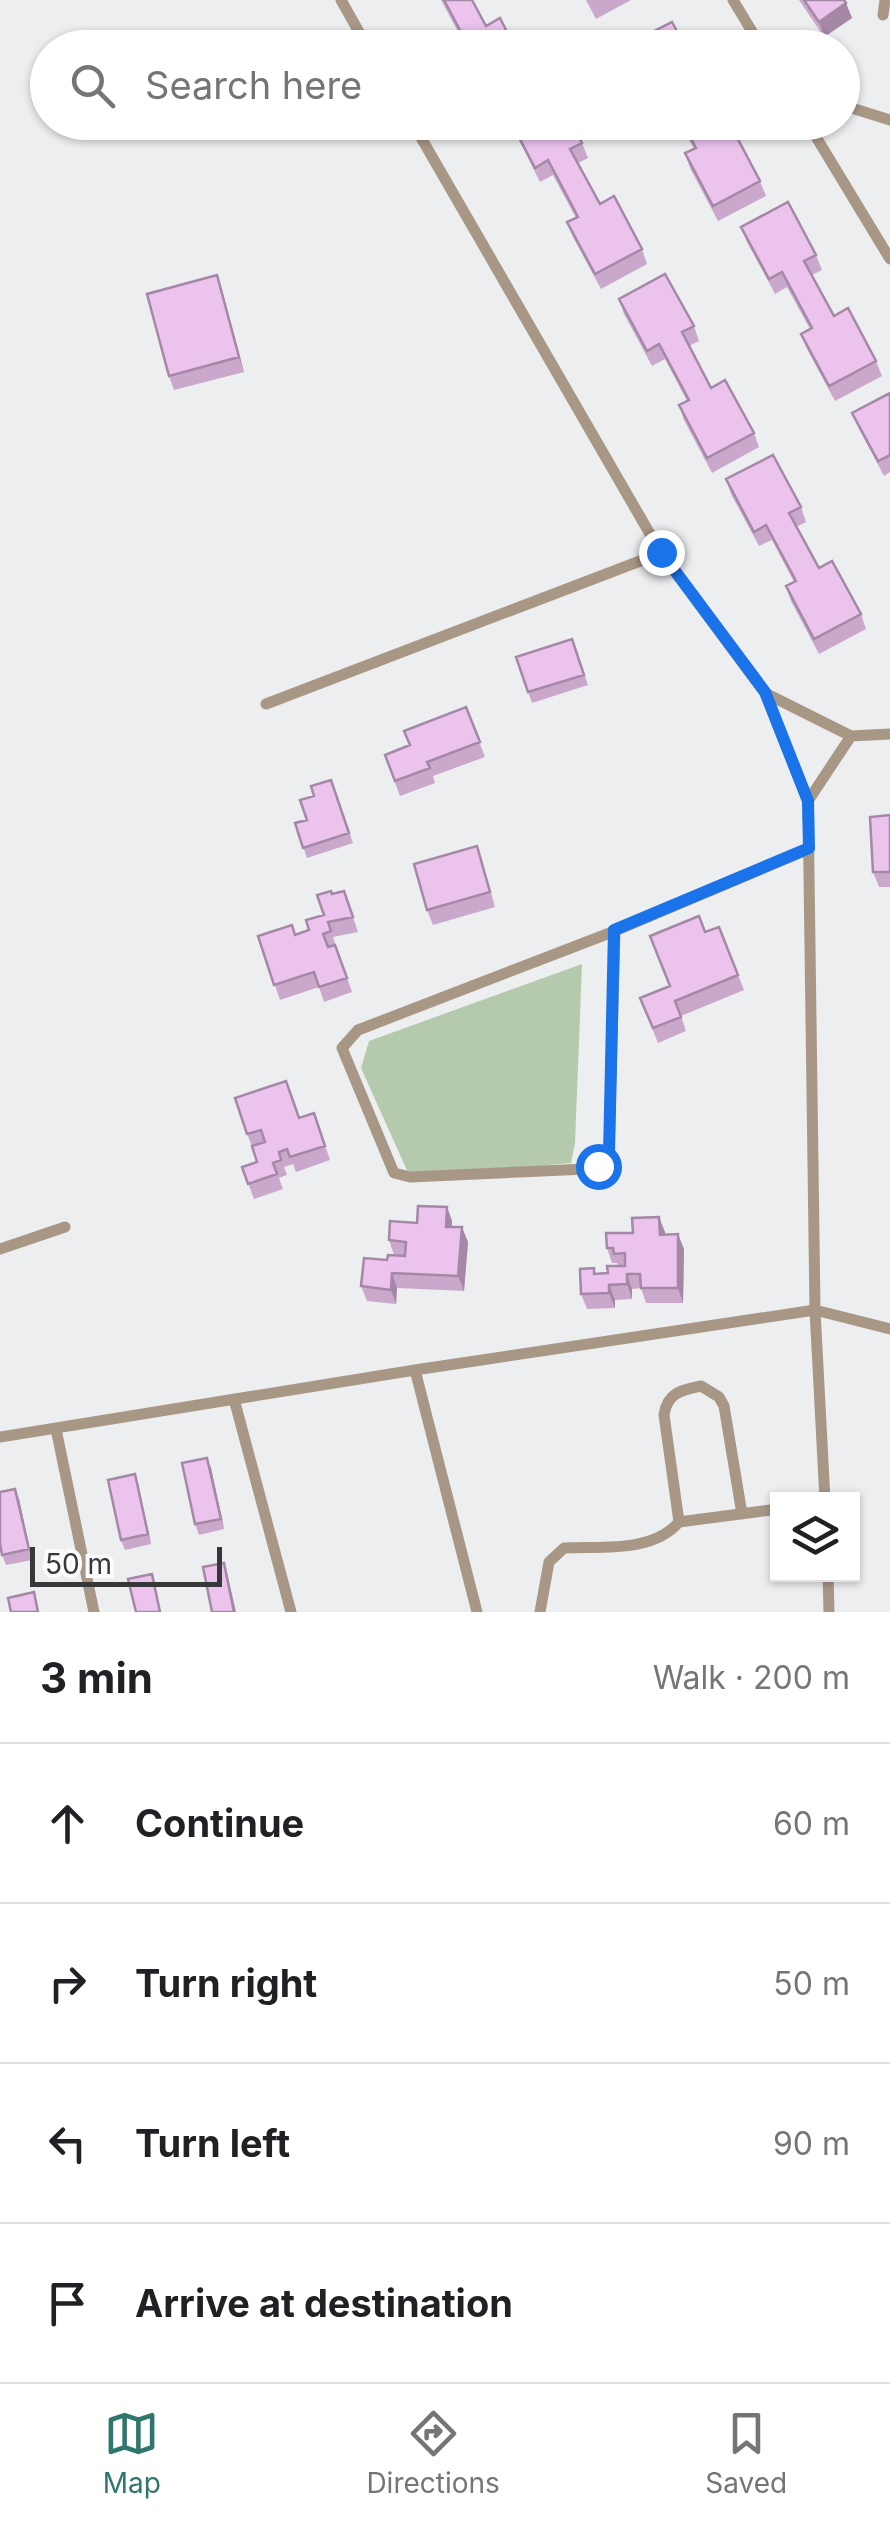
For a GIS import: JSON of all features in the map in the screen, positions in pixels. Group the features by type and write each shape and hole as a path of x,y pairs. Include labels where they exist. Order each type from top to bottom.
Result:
{"lane":[{"path":"341,0 358,30"},
{"path":"733,0 751,30"},
{"path":"883,15 885,0"},
{"path":"860,111 890,120"},
{"path":"422,140 661,552 765,692 808,801 815,1310 825,1492"},
{"path":"818,140 890,259"},
{"path":"266,704 661,552"},
{"path":"765,692 851,736 890,734"},
{"path":"808,801 851,736"},
{"path":"614,930 609,1154 604,1161 586,1169 410,1177 394,1174 342,1048 358,1030 614,930 809,848"},
{"path":"0,1249 65,1227"},
{"path":"0,1437 815,1310 890,1329"},
{"path":"415,1370 477,1612"},
{"path":"679,1522 664,1415 673,1394 701,1386 720,1397 724,1406 742,1514"},
{"path":"234,1398 291,1612"},
{"path":"56,1429 94,1612"},
{"path":"540,1612 550,1562 564,1548 645,1543 669,1534 679,1522 770,1510"},
{"path":"828,1582 829,1612"}],"green space":[{"path":"582,964 571,1163 410,1177 361,1068 369,1041"}],"building":[{"path":"444,0 472,0 486,26 500,18 506,30 460,30"},
{"path":"804,0 844,0 846,3 819,22"},
{"path":"672,22 676,30 656,30"},
{"path":"520,140 580,140 582,143 570,149 600,204 614,196 642,249 595,274 567,222 578,217 548,160 535,168"},
{"path":"692,140 738,140 760,181 713,206 685,153 696,148"},
{"path":"788,202 816,255 804,261 834,316 848,308 876,361 829,386 801,334 812,328 782,272 769,279 741,227"},
{"path":"665,274 694,326 682,332 711,388 725,380 754,433 707,458 679,405 689,400 659,344 647,351 619,299"},
{"path":"217,275 239,357 169,376 147,294"},
{"path":"890,393 890,455 878,461 852,413"},
{"path":"773,455 801,507 789,513 819,568 832,561 861,614 814,639 786,586 796,581 766,525 754,532 726,479"},
{"path":"572,639 584,675 528,692 516,657"},
{"path":"466,707 480,742 427,762 430,768 395,781 385,755 410,745 404,731"},
{"path":"331,780 349,833 303,848 295,823 307,820 300,800 314,796 311,786"},
{"path":"890,815 890,872 873,872 870,817"},
{"path":"477,846 490,892 427,910 414,864"},
{"path":"344,891 353,917 328,922 331,931 323,934 328,947 335,945 347,978 319,987 314,972 274,985 258,936 292,925 295,935 309,930 306,920 324,915 317,895"},
{"path":"699,916 705,932 719,927 738,975 675,1001 681,1017 653,1028 640,998 670,986 650,936"},
{"path":"286,1081 299,1118 314,1113 325,1146 290,1157 287,1149 279,1152 281,1160 273,1163 277,1174 248,1184 242,1167 257,1162 252,1146 265,1142 261,1130 247,1134 235,1098"},
{"path":"418,1206 447,1207 446,1227 462,1227 458,1276 392,1273 391,1290 361,1286 364,1258 387,1260 388,1255 405,1256 406,1242 389,1240 390,1221 417,1223"},
{"path":"659,1217 660,1235 678,1234 678,1288 641,1288 640,1274 627,1274 627,1284 609,1285 609,1293 581,1294 580,1269 594,1268 594,1274 608,1273 607,1266 625,1266 625,1253 614,1254 613,1248 607,1248 606,1233 633,1233 632,1218"},
{"path":"207,1458 221,1519 195,1524 182,1463"},
{"path":"135,1474 148,1534 121,1540 108,1480"},
{"path":"15,1489 29,1549 2,1555 0,1492"},
{"path":"224,1563 234,1612 212,1612 203,1567"},
{"path":"152,1574 160,1612 136,1612 128,1579"},
{"path":"34,1592 38,1612 11,1612 8,1598"}],"route":[{"path":"598,1166 609,1154 614,930 809,848 808,801 765,692 661,552"}]}
